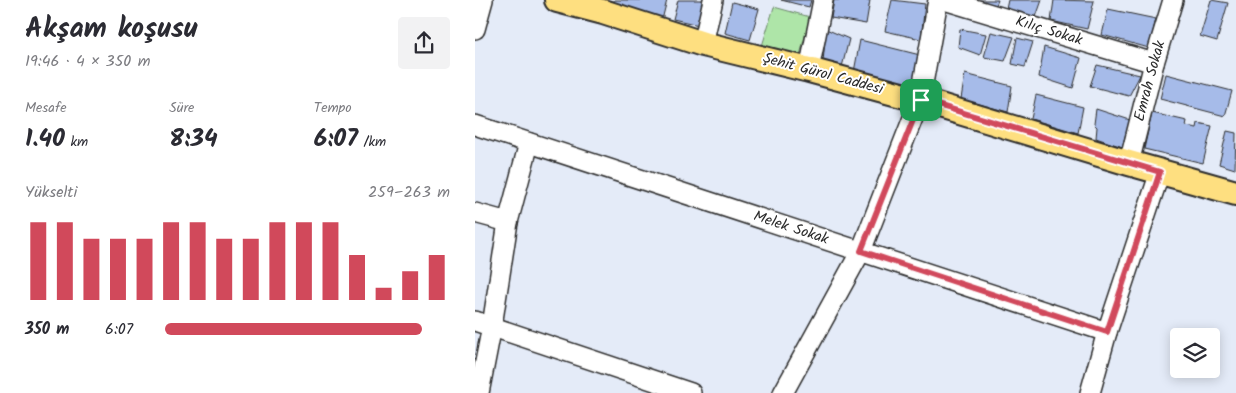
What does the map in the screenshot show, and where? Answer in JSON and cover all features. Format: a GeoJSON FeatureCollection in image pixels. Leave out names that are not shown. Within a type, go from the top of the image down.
{"type":"FeatureCollection","features":[{"type":"Feature","properties":{"kind":"main road","name":"Şehit Gürol Caddesi"},"geometry":{"type":"LineString","coordinates":[[557,0],[605,6],[703,44],[921,100],[1129,163],[1236,193]]}},
{"type":"Feature","properties":{"kind":"main road"},"geometry":{"type":"LineString","coordinates":[[1205,184],[1236,182]]}},
{"type":"Feature","properties":{"kind":"street"},"geometry":{"type":"LineString","coordinates":[[475,29],[483,0]]}},
{"type":"Feature","properties":{"kind":"street"},"geometry":{"type":"LineString","coordinates":[[703,44],[713,0]]}},
{"type":"Feature","properties":{"kind":"street"},"geometry":{"type":"LineString","coordinates":[[809,70],[823,0]]}},
{"type":"Feature","properties":{"kind":"street"},"geometry":{"type":"LineString","coordinates":[[783,393],[861,251],[921,100],[939,0]]}},
{"type":"Feature","properties":{"kind":"street","name":"Kılıç Sokak"},"geometry":{"type":"LineString","coordinates":[[944,0],[1153,63]]}},
{"type":"Feature","properties":{"kind":"street","name":"Emrah Sokak"},"geometry":{"type":"LineString","coordinates":[[1129,163],[1153,63],[1173,0]]}},
{"type":"Feature","properties":{"kind":"street","name":"Melek Sokak"},"geometry":{"type":"LineString","coordinates":[[475,124],[1107,332]]}},
{"type":"Feature","properties":{"kind":"street"},"geometry":{"type":"LineString","coordinates":[[479,393],[483,324],[529,143]]}},
{"type":"Feature","properties":{"kind":"street"},"geometry":{"type":"LineString","coordinates":[[1090,393],[1107,332],[1160,172]]}},
{"type":"Feature","properties":{"kind":"street"},"geometry":{"type":"LineString","coordinates":[[475,213],[508,222]]}},
{"type":"Feature","properties":{"kind":"street"},"geometry":{"type":"LineString","coordinates":[[483,324],[691,393]]}},
{"type":"Feature","properties":{"kind":"green space"},"geometry":{"type":"Polygon","coordinates":[[[774,7],[810,17],[800,55],[762,46],[774,7]]]}},
{"type":"Feature","properties":{"kind":"building"},"geometry":{"type":"Polygon","coordinates":[[[614,0],[667,0],[662,20],[613,5],[614,0]]]}},
{"type":"Feature","properties":{"kind":"building"},"geometry":{"type":"Polygon","coordinates":[[[678,0],[705,0],[699,25],[673,19],[678,0]]]}},
{"type":"Feature","properties":{"kind":"building"},"geometry":{"type":"Polygon","coordinates":[[[781,0],[811,0],[809,7],[781,0]]]}},
{"type":"Feature","properties":{"kind":"building"},"geometry":{"type":"Polygon","coordinates":[[[834,0],[870,0],[866,24],[831,18],[834,0]]]}},
{"type":"Feature","properties":{"kind":"building"},"geometry":{"type":"Polygon","coordinates":[[[892,0],[925,4],[921,39],[885,31],[892,0]]]}},
{"type":"Feature","properties":{"kind":"building"},"geometry":{"type":"Polygon","coordinates":[[[974,0],[998,0],[996,5],[974,0]]]}},
{"type":"Feature","properties":{"kind":"building"},"geometry":{"type":"Polygon","coordinates":[[[1008,0],[1042,0],[1036,17],[1006,9],[1008,0]]]}},
{"type":"Feature","properties":{"kind":"building"},"geometry":{"type":"Polygon","coordinates":[[[1054,0],[1094,1],[1087,29],[1051,21],[1054,0]]]}},
{"type":"Feature","properties":{"kind":"building"},"geometry":{"type":"Polygon","coordinates":[[[1211,0],[1228,3],[1217,41],[1200,36],[1211,0]]]}},
{"type":"Feature","properties":{"kind":"building"},"geometry":{"type":"Polygon","coordinates":[[[732,2],[759,9],[750,40],[725,33],[732,2]]]}},
{"type":"Feature","properties":{"kind":"building"},"geometry":{"type":"Polygon","coordinates":[[[1108,9],[1156,19],[1149,48],[1102,35],[1108,9]]]}},
{"type":"Feature","properties":{"kind":"building"},"geometry":{"type":"Polygon","coordinates":[[[826,29],[849,39],[842,67],[823,62],[826,29]]]}},
{"type":"Feature","properties":{"kind":"building"},"geometry":{"type":"Polygon","coordinates":[[[960,29],[986,34],[980,55],[958,47],[960,29]]]}},
{"type":"Feature","properties":{"kind":"building"},"geometry":{"type":"Polygon","coordinates":[[[991,32],[1014,37],[1005,61],[984,57],[991,32]]]}},
{"type":"Feature","properties":{"kind":"building"},"geometry":{"type":"Polygon","coordinates":[[[1017,38],[1033,42],[1025,67],[1012,64],[1017,38]]]}},
{"type":"Feature","properties":{"kind":"building"},"geometry":{"type":"Polygon","coordinates":[[[860,40],[920,55],[915,87],[854,72],[860,40]]]}},
{"type":"Feature","properties":{"kind":"building"},"geometry":{"type":"Polygon","coordinates":[[[1044,47],[1081,58],[1073,88],[1039,77],[1044,47]]]}},
{"type":"Feature","properties":{"kind":"building"},"geometry":{"type":"Polygon","coordinates":[[[1097,65],[1140,75],[1129,96],[1090,86],[1097,65]]]}},
{"type":"Feature","properties":{"kind":"building"},"geometry":{"type":"Polygon","coordinates":[[[965,74],[1012,86],[1008,112],[961,99],[965,74]]]}},
{"type":"Feature","properties":{"kind":"building"},"geometry":{"type":"Polygon","coordinates":[[[1166,74],[1232,91],[1225,116],[1160,99],[1166,74]]]}},
{"type":"Feature","properties":{"kind":"building"},"geometry":{"type":"Polygon","coordinates":[[[1036,95],[1083,107],[1078,133],[1031,119],[1036,95]]]}},
{"type":"Feature","properties":{"kind":"building"},"geometry":{"type":"Polygon","coordinates":[[[1096,109],[1130,120],[1122,147],[1096,138],[1097,127],[1094,124],[1096,109]]]}},
{"type":"Feature","properties":{"kind":"building"},"geometry":{"type":"Polygon","coordinates":[[[1152,113],[1187,121],[1186,126],[1197,128],[1198,123],[1212,126],[1203,163],[1144,149],[1152,113]]]}},
{"type":"Feature","properties":{"kind":"building"},"geometry":{"type":"Polygon","coordinates":[[[1227,131],[1236,133],[1235,169],[1219,164],[1227,131]]]}},
{"type":"Feature","properties":{"kind":"route"},"geometry":{"type":"LineString","coordinates":[[921,100],[1160,172],[1107,332],[861,251],[921,100]]}}]}
